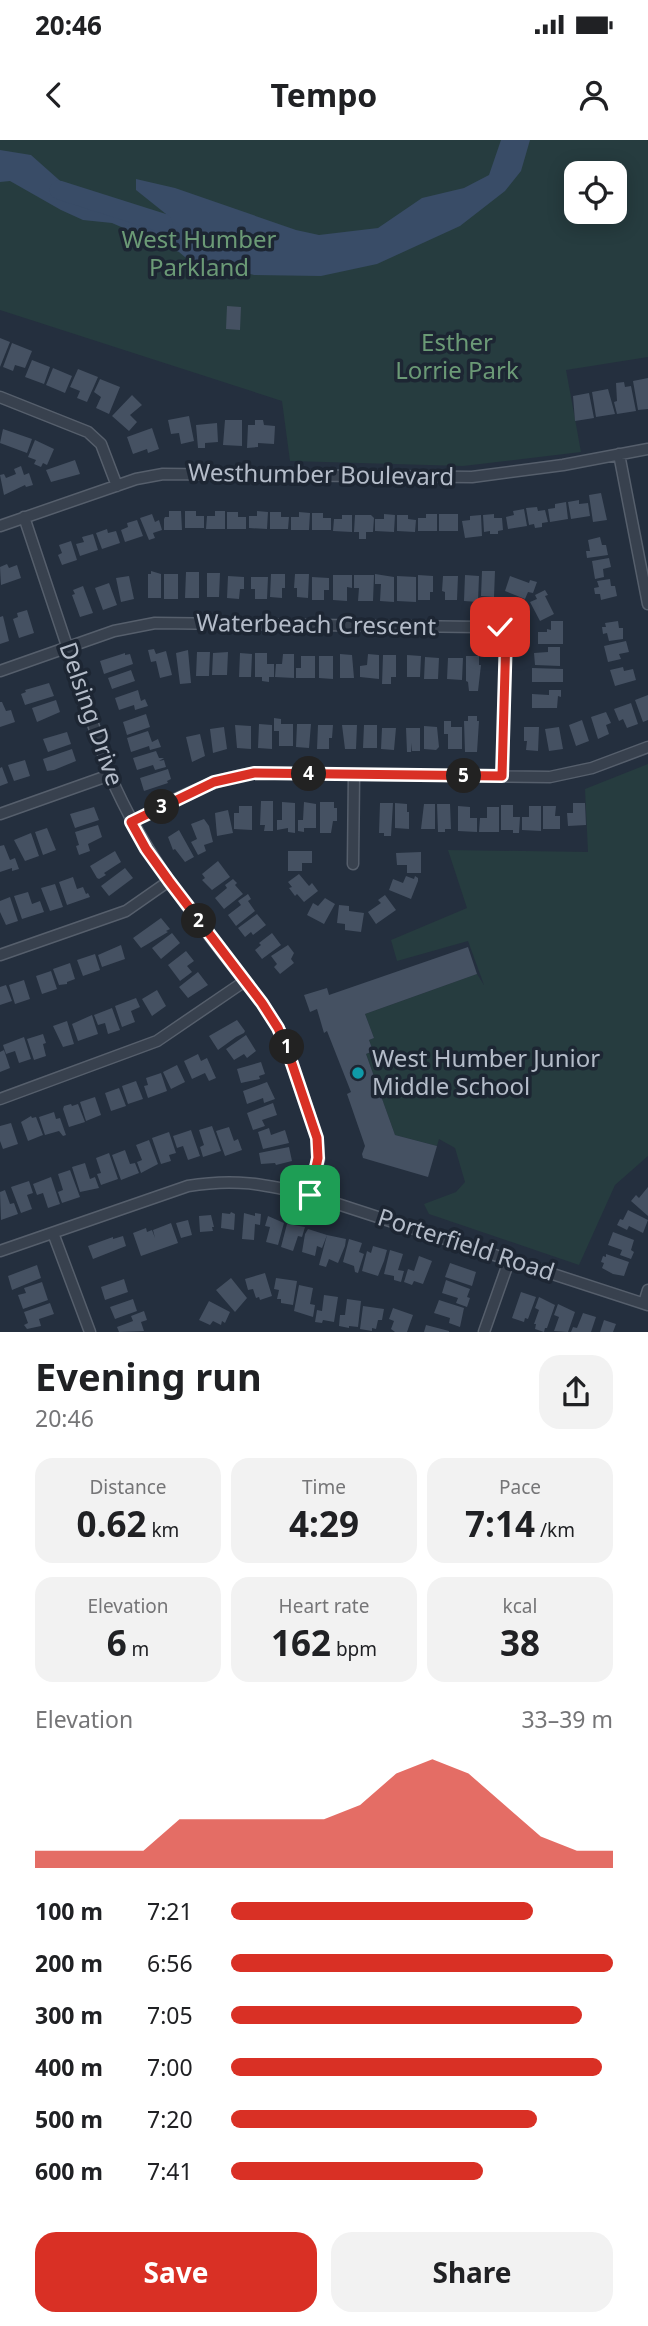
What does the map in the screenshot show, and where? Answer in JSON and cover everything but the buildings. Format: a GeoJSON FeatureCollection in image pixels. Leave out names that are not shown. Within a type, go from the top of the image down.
{"type":"FeatureCollection","features":[{"type":"Feature","properties":{"kind":"street"},"geometry":{"type":"LineString","coordinates":[[0,397],[88,432],[101,444],[117,486]]}},
{"type":"Feature","properties":{"kind":"street","name":"Westhumber Boulevard"},"geometry":{"type":"LineString","coordinates":[[0,526],[149,476],[186,473],[472,477],[525,471],[648,449]]}},
{"type":"Feature","properties":{"kind":"street"},"geometry":{"type":"LineString","coordinates":[[619,454],[648,604]]}},
{"type":"Feature","properties":{"kind":"street","name":"Delsing Drive"},"geometry":{"type":"LineString","coordinates":[[24,517],[110,775],[131,822],[146,849],[278,1028],[313,1122],[319,1148],[310,1195]]}},
{"type":"Feature","properties":{"kind":"street","name":"Waterbeach Crescent"},"geometry":{"type":"LineString","coordinates":[[68,647],[114,631],[155,623],[494,625],[505,631],[506,635],[502,776]]}},
{"type":"Feature","properties":{"kind":"street"},"geometry":{"type":"LineString","coordinates":[[0,671],[68,647]]}},
{"type":"Feature","properties":{"kind":"street"},"geometry":{"type":"LineString","coordinates":[[131,822],[214,782],[233,776],[254,773],[550,777],[572,774],[648,747]]}},
{"type":"Feature","properties":{"kind":"street"},"geometry":{"type":"LineString","coordinates":[[0,814],[110,775]]}},
{"type":"Feature","properties":{"kind":"street"},"geometry":{"type":"LineString","coordinates":[[353,864],[354,775]]}},
{"type":"Feature","properties":{"kind":"street"},"geometry":{"type":"LineString","coordinates":[[0,956],[126,911],[169,881]]}},
{"type":"Feature","properties":{"kind":"street"},"geometry":{"type":"LineString","coordinates":[[0,1098],[157,1041],[245,981]]}},
{"type":"Feature","properties":{"kind":"street","name":"Porterfield Road"},"geometry":{"type":"LineString","coordinates":[[0,1251],[165,1193],[211,1182],[256,1183],[310,1195],[646,1304]]}},
{"type":"Feature","properties":{"kind":"street"},"geometry":{"type":"LineString","coordinates":[[53,1233],[90,1332]]}},
{"type":"Feature","properties":{"kind":"street"},"geometry":{"type":"LineString","coordinates":[[484,1332],[510,1258]]}},
{"type":"Feature","properties":{"kind":"street"},"geometry":{"type":"LineString","coordinates":[[646,1304],[648,1290]]}},
{"type":"Feature","properties":{"kind":"green space"},"geometry":{"type":"Polygon","coordinates":[[[0,140],[648,140],[648,357],[566,370],[581,452],[463,466],[290,461],[282,401],[0,310],[0,140]]]}},
{"type":"Feature","properties":{"kind":"green space"},"geometry":{"type":"Polygon","coordinates":[[[648,764],[648,1156],[615,1185],[579,1265],[429,1214],[424,1204],[456,1192],[465,1182],[455,1148],[439,1139],[437,1146],[395,1135],[366,1054],[373,1051],[369,1040],[374,1038],[365,1014],[477,974],[484,985],[468,941],[397,961],[391,940],[467,908],[448,850],[588,852],[585,789],[648,764]]]}},
{"type":"Feature","properties":{"kind":"water"},"geometry":{"type":"Polygon","coordinates":[[[501,140],[530,140],[521,171],[505,191],[460,226],[377,264],[321,276],[254,275],[225,267],[192,263],[179,252],[112,223],[83,220],[10,181],[0,182],[0,150],[31,155],[76,195],[125,214],[158,217],[166,214],[136,190],[136,179],[175,188],[296,230],[319,235],[378,228],[422,198],[464,188],[489,175],[501,140]]]}},
{"type":"Feature","properties":{"kind":"waterway"},"geometry":{"type":"LineString","coordinates":[[59,190],[163,223]]}},
{"type":"Feature","properties":{"kind":"place","name":"West Humber Junior Middle School"},"geometry":{"type":"Point","coordinates":[358,1073]}},
{"type":"Feature","properties":{"kind":"route"},"geometry":{"type":"LineString","coordinates":[[310,1195],[319,1148],[313,1122],[278,1028],[146,849],[131,822],[214,782],[254,773],[502,776],[506,635],[500,627]]}},
{"type":"Feature","properties":{"kind":"park label","name":"West Humber Parkland"},"geometry":{"type":"Point","coordinates":[199,254]}},
{"type":"Feature","properties":{"kind":"park label","name":"Esther Lorrie Park"},"geometry":{"type":"Point","coordinates":[457,357]}}]}
